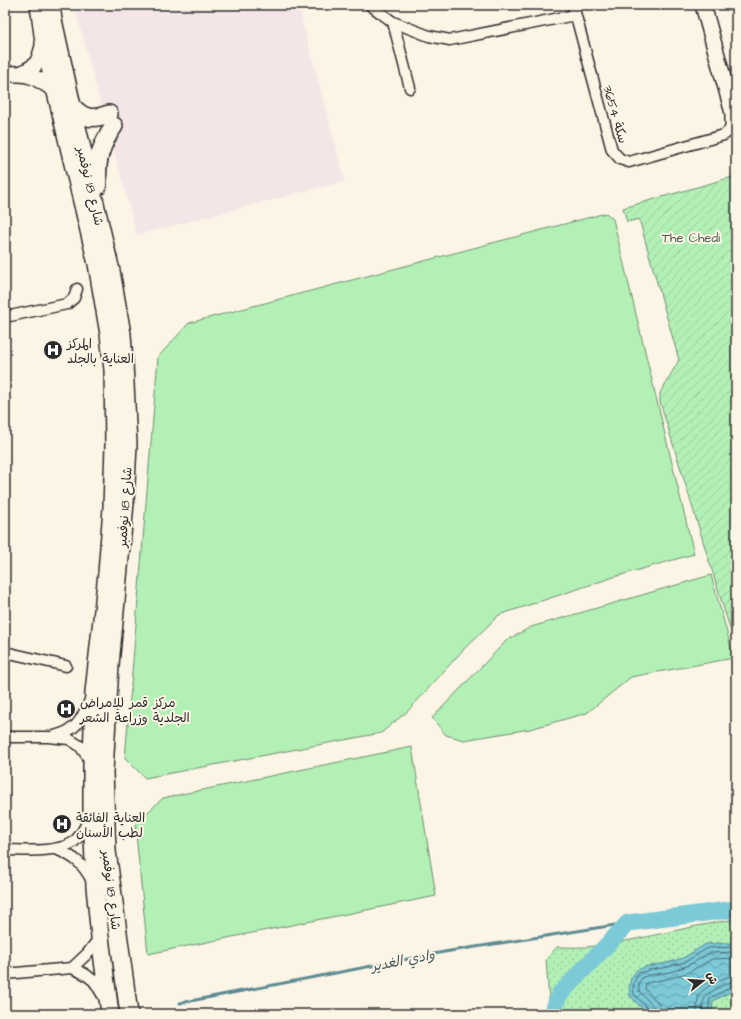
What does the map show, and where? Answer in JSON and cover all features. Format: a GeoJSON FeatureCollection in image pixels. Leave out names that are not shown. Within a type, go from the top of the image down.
{"type":"FeatureCollection","features":[{"type":"Feature","properties":{"kind":"main road","name":"شارع 18 نوفمبر"},"geometry":{"type":"LineString","coordinates":[[39,5],[44,42],[97,264],[109,334],[113,370],[114,445],[112,508],[107,573],[94,692],[92,763],[92,812],[96,886],[100,937],[109,1009]]}},
{"type":"Feature","properties":{"kind":"main road","name":"شارع 18 نوفمبر"},"geometry":{"type":"LineString","coordinates":[[51,5],[72,106],[103,238],[122,334],[128,445],[126,503],[110,666],[104,772],[106,852],[129,1014]]}},
{"type":"Feature","properties":{"kind":"main road"},"geometry":{"type":"LineString","coordinates":[[72,106],[79,113],[89,118],[111,120],[100,152],[97,167],[103,238]]}},
{"type":"Feature","properties":{"kind":"street"},"geometry":{"type":"LineString","coordinates":[[370,5],[393,22],[429,36],[450,40],[574,10]]}},
{"type":"Feature","properties":{"kind":"street"},"geometry":{"type":"LineString","coordinates":[[703,5],[733,113],[733,126]]}},
{"type":"Feature","properties":{"kind":"street","name":"سكة 3654"},"geometry":{"type":"LineString","coordinates":[[574,10],[612,150],[620,159],[629,162],[724,135],[733,126]]}},
{"type":"Feature","properties":{"kind":"street"},"geometry":{"type":"LineString","coordinates":[[393,22],[410,88]]}},
{"type":"Feature","properties":{"kind":"street"},"geometry":{"type":"LineString","coordinates":[[22,73],[36,66],[40,58],[44,42]]}},
{"type":"Feature","properties":{"kind":"street"},"geometry":{"type":"LineString","coordinates":[[5,74],[22,73],[36,77],[55,90]]}},
{"type":"Feature","properties":{"kind":"street"},"geometry":{"type":"LineString","coordinates":[[5,317],[67,304],[74,298],[77,289]]}},
{"type":"Feature","properties":{"kind":"street"},"geometry":{"type":"LineString","coordinates":[[5,652],[66,666]]}},
{"type":"Feature","properties":{"kind":"street"},"geometry":{"type":"LineString","coordinates":[[48,737],[64,733],[74,728],[81,718],[94,692]]}},
{"type":"Feature","properties":{"kind":"street"},"geometry":{"type":"LineString","coordinates":[[5,737],[48,737],[69,739],[80,746],[92,763]]}},
{"type":"Feature","properties":{"kind":"street"},"geometry":{"type":"LineString","coordinates":[[5,850],[56,849],[73,843],[80,834],[92,812]]}},
{"type":"Feature","properties":{"kind":"street"},"geometry":{"type":"LineString","coordinates":[[56,849],[73,857],[85,868],[96,886]]}},
{"type":"Feature","properties":{"kind":"street"},"geometry":{"type":"LineString","coordinates":[[72,968],[87,954],[100,937]]}},
{"type":"Feature","properties":{"kind":"street"},"geometry":{"type":"LineString","coordinates":[[5,974],[72,968],[86,974],[94,981],[109,1009]]}},
{"type":"Feature","properties":{"kind":"shaded area"},"geometry":{"type":"Polygon","coordinates":[[[74,5],[298,5],[345,181],[137,235],[74,5]]]}},
{"type":"Feature","properties":{"kind":"green space","name":"The Chedi"},"geometry":{"type":"Polygon","coordinates":[[[736,176],[736,648],[660,402],[660,393],[679,360],[639,219],[627,222],[623,208],[736,176]]]}},
{"type":"Feature","properties":{"kind":"green space"},"geometry":{"type":"Polygon","coordinates":[[[606,213],[613,219],[694,554],[614,577],[499,615],[463,650],[409,710],[381,733],[145,778],[125,758],[158,357],[189,323],[606,213]]]}},
{"type":"Feature","properties":{"kind":"green space"},"geometry":{"type":"Polygon","coordinates":[[[711,575],[734,658],[631,677],[587,713],[530,729],[464,740],[446,735],[432,718],[507,640],[531,627],[711,575]]]}},
{"type":"Feature","properties":{"kind":"green space"},"geometry":{"type":"Polygon","coordinates":[[[412,747],[436,896],[148,954],[135,824],[163,798],[412,747]]]}},
{"type":"Feature","properties":{"kind":"green space"},"geometry":{"type":"Polygon","coordinates":[[[736,919],[736,1014],[550,1014],[546,959],[557,947],[585,947],[612,943],[736,919]]]}},
{"type":"Feature","properties":{"kind":"water"},"geometry":{"type":"Polygon","coordinates":[[[736,943],[736,989],[713,1001],[712,1014],[648,1014],[630,996],[629,988],[631,978],[637,970],[683,958],[706,944],[736,943]]]}},
{"type":"Feature","properties":{"kind":"waterway","name":"وادي الغدير"},"geometry":{"type":"LineString","coordinates":[[552,1014],[559,995],[628,923],[736,909]]}},
{"type":"Feature","properties":{"kind":"waterway","name":"وادي الغدير"},"geometry":{"type":"LineString","coordinates":[[180,1003],[444,952],[628,923]]}},
{"type":"Feature","properties":{"kind":"place","name":"المركز العناية بالجلد"},"geometry":{"type":"Point","coordinates":[53,350]}},
{"type":"Feature","properties":{"kind":"place","name":"مركز قمر للامراض الجلدية وزراعة الشعر"},"geometry":{"type":"Point","coordinates":[66,709]}},
{"type":"Feature","properties":{"kind":"place","name":"العناية الفائقة لطب الأسنان"},"geometry":{"type":"Point","coordinates":[62,824]}}]}
